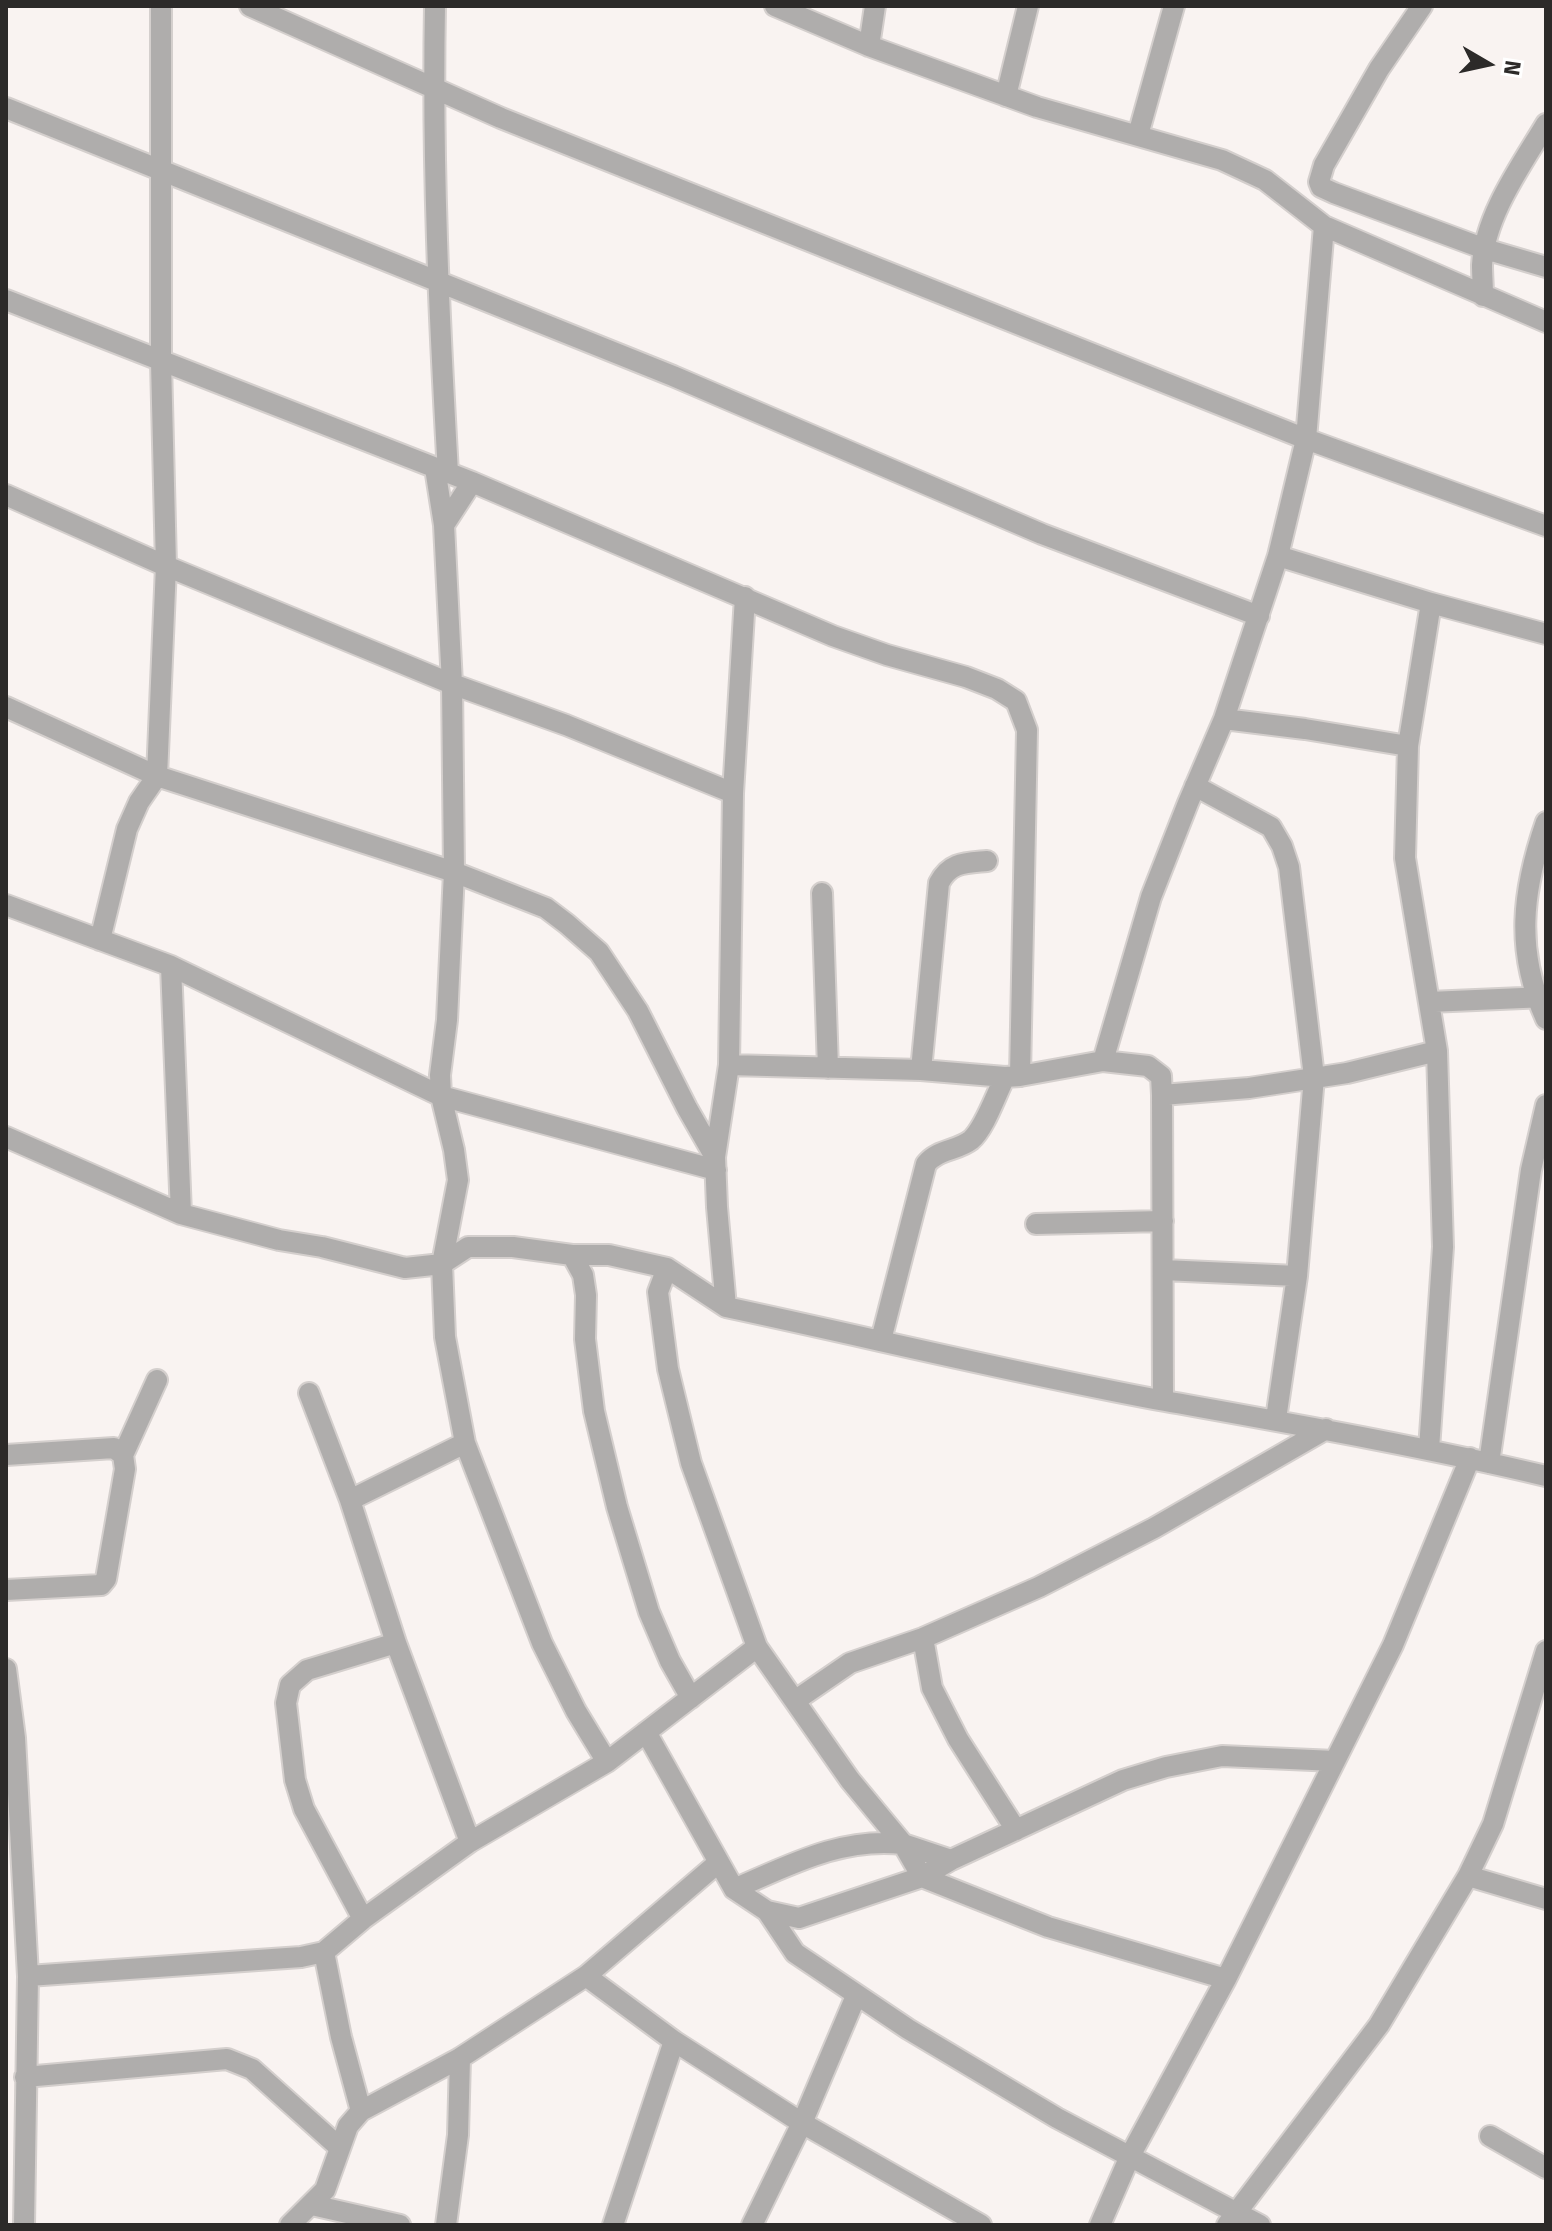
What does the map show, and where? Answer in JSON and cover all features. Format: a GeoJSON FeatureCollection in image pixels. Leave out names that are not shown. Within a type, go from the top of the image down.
{"type":"FeatureCollection","features":[{"type":"Feature","properties":{"kind":"street"},"geometry":{"type":"LineString","coordinates":[[100,940],[127,829],[139,802],[157,776],[166,566],[161,362],[161,6]]}},
{"type":"Feature","properties":{"kind":"street"},"geometry":{"type":"LineString","coordinates":[[250,6],[501,118],[1306,439],[1546,526]]}},
{"type":"Feature","properties":{"kind":"street"},"geometry":{"type":"LineString","coordinates":[[435,6],[433,88],[437,281],[452,684],[454,872],[441,1096],[458,1180],[442,1264],[445,1337],[465,1443],[542,1643],[576,1711],[607,1762]]}},
{"type":"Feature","properties":{"kind":"street"},"geometry":{"type":"LineString","coordinates":[[775,6],[869,46],[1006,96],[1246,170],[1276,187],[1324,226],[1546,322]]}},
{"type":"Feature","properties":{"kind":"street"},"geometry":{"type":"LineString","coordinates":[[869,46],[875,6]]}},
{"type":"Feature","properties":{"kind":"street"},"geometry":{"type":"LineString","coordinates":[[1006,96],[1028,6]]}},
{"type":"Feature","properties":{"kind":"street"},"geometry":{"type":"LineString","coordinates":[[1138,135],[1174,6]]}},
{"type":"Feature","properties":{"kind":"street"},"geometry":{"type":"LineString","coordinates":[[1422,6],[1379,69],[1324,165],[1319,182],[1321,187],[1485,249],[1546,267]]}},
{"type":"Feature","properties":{"kind":"street"},"geometry":{"type":"LineString","coordinates":[[6,108],[673,376],[1042,534],[1259,616]]}},
{"type":"Feature","properties":{"kind":"street"},"geometry":{"type":"LineString","coordinates":[[1483,296],[1485,249],[1501,200],[1546,124]]}},
{"type":"Feature","properties":{"kind":"street"},"geometry":{"type":"LineString","coordinates":[[1103,1061],[1151,897],[1224,719],[1278,556],[1306,439],[1324,226]]}},
{"type":"Feature","properties":{"kind":"street"},"geometry":{"type":"LineString","coordinates":[[6,300],[472,482],[833,636],[966,677],[997,689],[1016,701],[1027,730],[1012,1076],[970,1141],[941,1152],[926,1164],[881,1340]]}},
{"type":"Feature","properties":{"kind":"street"},"geometry":{"type":"LineString","coordinates":[[444,525],[472,482]]}},
{"type":"Feature","properties":{"kind":"street"},"geometry":{"type":"LineString","coordinates":[[6,495],[166,566],[452,684],[566,725],[733,793]]}},
{"type":"Feature","properties":{"kind":"street"},"geometry":{"type":"LineString","coordinates":[[1278,556],[1546,634]]}},
{"type":"Feature","properties":{"kind":"street"},"geometry":{"type":"LineString","coordinates":[[726,1307],[716,1164],[729,1065],[733,793],[745,597]]}},
{"type":"Feature","properties":{"kind":"street"},"geometry":{"type":"LineString","coordinates":[[1429,1449],[1443,1247],[1437,1051],[1405,858],[1408,746],[1431,603]]}},
{"type":"Feature","properties":{"kind":"street"},"geometry":{"type":"LineString","coordinates":[[6,707],[157,776],[454,872],[546,908],[599,952],[638,1011],[716,1164]]}},
{"type":"Feature","properties":{"kind":"street"},"geometry":{"type":"LineString","coordinates":[[1224,719],[1408,746]]}},
{"type":"Feature","properties":{"kind":"street"},"geometry":{"type":"LineString","coordinates":[[1195,786],[1271,827],[1289,867],[1314,1077],[1297,1276],[1276,1419]]}},
{"type":"Feature","properties":{"kind":"street"},"geometry":{"type":"LineString","coordinates":[[1546,822],[1534,857],[1526,898],[1524,945],[1546,1019]]}},
{"type":"Feature","properties":{"kind":"street"},"geometry":{"type":"LineString","coordinates":[[921,1070],[939,883],[944,872],[954,865],[987,861]]}},
{"type":"Feature","properties":{"kind":"street"},"geometry":{"type":"LineString","coordinates":[[822,893],[828,1068]]}},
{"type":"Feature","properties":{"kind":"street"},"geometry":{"type":"LineString","coordinates":[[6,905],[171,966],[441,1096],[716,1164]]}},
{"type":"Feature","properties":{"kind":"street"},"geometry":{"type":"LineString","coordinates":[[171,966],[181,1214]]}},
{"type":"Feature","properties":{"kind":"street"},"geometry":{"type":"LineString","coordinates":[[1429,1002],[1541,997]]}},
{"type":"Feature","properties":{"kind":"street"},"geometry":{"type":"LineString","coordinates":[[1162,1095],[1249,1088],[1347,1073],[1437,1051]]}},
{"type":"Feature","properties":{"kind":"street"},"geometry":{"type":"LineString","coordinates":[[729,1065],[921,1070],[1012,1076],[1103,1061],[1154,1069],[1161,1076],[1162,1095],[1163,1400]]}},
{"type":"Feature","properties":{"kind":"street"},"geometry":{"type":"LineString","coordinates":[[1100,2225],[1130,2156],[1226,1979],[1393,1645],[1480,1460],[1531,1170],[1546,1105]]}},
{"type":"Feature","properties":{"kind":"street"},"geometry":{"type":"LineString","coordinates":[[6,1137],[181,1214],[405,1268],[442,1264],[468,1247],[513,1247],[572,1255],[609,1255],[667,1268],[726,1307],[1163,1400],[1429,1449],[1546,1476]]}},
{"type":"Feature","properties":{"kind":"street"},"geometry":{"type":"LineString","coordinates":[[1036,1224],[1163,1221]]}},
{"type":"Feature","properties":{"kind":"street"},"geometry":{"type":"LineString","coordinates":[[572,1255],[583,1275],[585,1339],[594,1411],[617,1507],[649,1612],[670,1661],[691,1698]]}},
{"type":"Feature","properties":{"kind":"street"},"geometry":{"type":"LineString","coordinates":[[667,1268],[658,1292],[668,1369],[691,1463],[757,1647],[850,1780],[903,1844],[922,1877],[1048,1927],[1226,1979]]}},
{"type":"Feature","properties":{"kind":"street"},"geometry":{"type":"LineString","coordinates":[[1163,1270],[1297,1276]]}},
{"type":"Feature","properties":{"kind":"street"},"geometry":{"type":"LineString","coordinates":[[6,1590],[101,1585],[106,1579],[125,1469],[123,1455],[157,1380]]}},
{"type":"Feature","properties":{"kind":"street"},"geometry":{"type":"LineString","coordinates":[[309,1393],[350,1500],[396,1643],[470,1842]]}},
{"type":"Feature","properties":{"kind":"street"},"geometry":{"type":"LineString","coordinates":[[796,1700],[850,1663],[923,1638],[1039,1587],[1142,1534],[1326,1429]]}},
{"type":"Feature","properties":{"kind":"street"},"geometry":{"type":"LineString","coordinates":[[350,1500],[465,1443]]}},
{"type":"Feature","properties":{"kind":"street"},"geometry":{"type":"LineString","coordinates":[[6,1455],[103,1447],[114,1448],[123,1455]]}},
{"type":"Feature","properties":{"kind":"street"},"geometry":{"type":"LineString","coordinates":[[923,1638],[932,1688],[958,1739],[1016,1830]]}},
{"type":"Feature","properties":{"kind":"street"},"geometry":{"type":"LineString","coordinates":[[363,1919],[304,1809],[295,1780],[286,1703],[290,1685],[307,1670],[396,1643]]}},
{"type":"Feature","properties":{"kind":"street"},"geometry":{"type":"LineString","coordinates":[[28,1976],[301,1957],[324,1952],[363,1919],[470,1842],[607,1762],[757,1647]]}},
{"type":"Feature","properties":{"kind":"street"},"geometry":{"type":"LineString","coordinates":[[1230,2218],[1379,2025],[1468,1876],[1493,1824],[1546,1651]]}},
{"type":"Feature","properties":{"kind":"street"},"geometry":{"type":"LineString","coordinates":[[6,1669],[15,1738],[14,1860],[28,1976],[24,2225]]}},
{"type":"Feature","properties":{"kind":"street"},"geometry":{"type":"LineString","coordinates":[[646,1732],[734,1889],[767,1911],[799,1918],[922,1877],[951,1860],[1123,1780],[1166,1767],[1222,1756],[1335,1761]]}},
{"type":"Feature","properties":{"kind":"street"},"geometry":{"type":"LineString","coordinates":[[734,1889],[814,1855],[860,1842],[903,1844],[951,1860]]}},
{"type":"Feature","properties":{"kind":"street"},"geometry":{"type":"LineString","coordinates":[[290,2225],[325,2190],[348,2126],[361,2111],[460,2058],[586,1976],[719,1862]]}},
{"type":"Feature","properties":{"kind":"street"},"geometry":{"type":"LineString","coordinates":[[1468,1876],[1546,1899]]}},
{"type":"Feature","properties":{"kind":"street"},"geometry":{"type":"LineString","coordinates":[[767,1911],[795,1953],[856,1996],[977,2072],[1130,2156],[1230,2218],[1260,2225]]}},
{"type":"Feature","properties":{"kind":"street"},"geometry":{"type":"LineString","coordinates":[[324,1952],[341,2037],[361,2111]]}},
{"type":"Feature","properties":{"kind":"street"},"geometry":{"type":"LineString","coordinates":[[586,1976],[674,2041],[802,2123],[970,2223]]}},
{"type":"Feature","properties":{"kind":"street"},"geometry":{"type":"LineString","coordinates":[[752,2225],[802,2123],[856,1996]]}},
{"type":"Feature","properties":{"kind":"street"},"geometry":{"type":"LineString","coordinates":[[6,2052],[26,2040]]}},
{"type":"Feature","properties":{"kind":"street"},"geometry":{"type":"LineString","coordinates":[[613,2225],[674,2041]]}},
{"type":"Feature","properties":{"kind":"street"},"geometry":{"type":"LineString","coordinates":[[446,2225],[458,2135],[460,2058]]}},
{"type":"Feature","properties":{"kind":"street"},"geometry":{"type":"LineString","coordinates":[[25,2077],[227,2059],[252,2069],[340,2148]]}},
{"type":"Feature","properties":{"kind":"street"},"geometry":{"type":"LineString","coordinates":[[1490,2136],[1546,2168]]}},
{"type":"Feature","properties":{"kind":"street"},"geometry":{"type":"LineString","coordinates":[[312,2205],[400,2225]]}}]}
